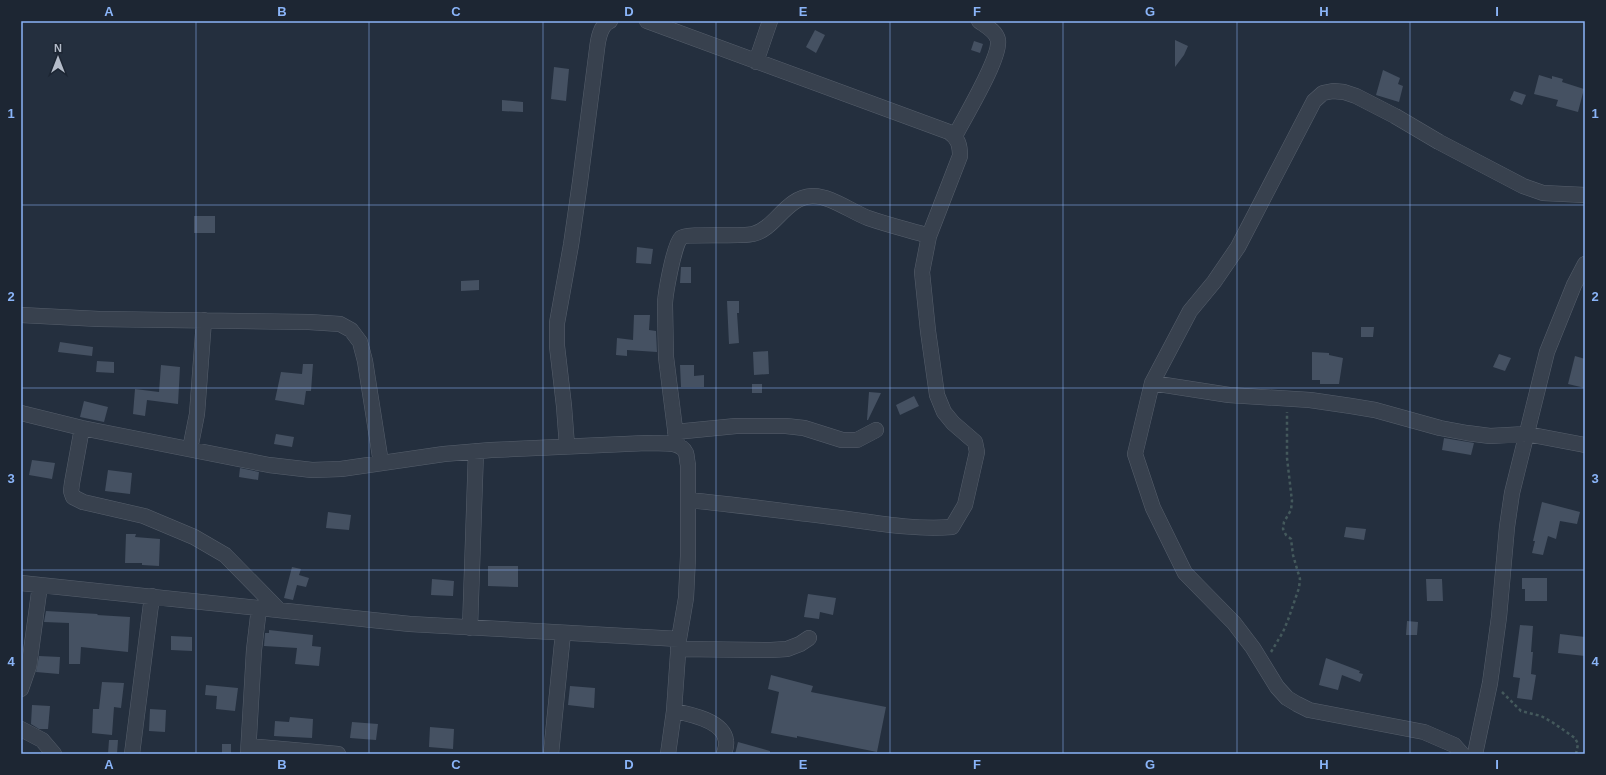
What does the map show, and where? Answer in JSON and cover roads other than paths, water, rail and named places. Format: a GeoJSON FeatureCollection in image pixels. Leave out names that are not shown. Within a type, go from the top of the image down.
{"type":"FeatureCollection","features":[{"type":"Feature","properties":{"kind":"street"},"geometry":{"type":"LineString","coordinates":[[567,446],[557,346],[557,324],[580,182],[596,49],[602,30],[606,23],[610,21]]}},
{"type":"Feature","properties":{"kind":"street"},"geometry":{"type":"LineString","coordinates":[[647,21],[931,125],[949,132],[955,136],[959,142],[960,156],[929,236],[922,272],[928,331],[937,394],[944,412],[953,423],[975,442],[977,446],[965,506],[952,527],[938,528],[900,526],[688,500]]}},
{"type":"Feature","properties":{"kind":"street"},"geometry":{"type":"LineString","coordinates":[[756,62],[770,21]]}},
{"type":"Feature","properties":{"kind":"street"},"geometry":{"type":"LineString","coordinates":[[955,136],[985,81],[998,47],[998,39],[991,29],[979,21]]}},
{"type":"Feature","properties":{"kind":"street"},"geometry":{"type":"LineString","coordinates":[[1462,754],[1454,745],[1424,732],[1310,710],[1287,698],[1277,687],[1264,665],[1234,623],[1185,573],[1153,508],[1135,454],[1152,383],[1190,311],[1214,282],[1238,247],[1314,101],[1323,93],[1333,91],[1344,92],[1356,96],[1523,186],[1543,193],[1585,195]]}},
{"type":"Feature","properties":{"kind":"street"},"geometry":{"type":"LineString","coordinates":[[668,754],[674,711],[679,644],[686,598],[688,556],[688,465],[686,453],[676,438],[666,357],[665,297],[679,240],[682,237],[693,235],[742,236],[754,234],[761,231],[790,205],[799,199],[812,196],[828,199],[870,219],[929,236]]}},
{"type":"Feature","properties":{"kind":"street"},"geometry":{"type":"LineString","coordinates":[[1475,754],[1490,683],[1499,617],[1507,527],[1512,492],[1547,352],[1574,285],[1585,264]]}},
{"type":"Feature","properties":{"kind":"street"},"geometry":{"type":"LineString","coordinates":[[21,315],[99,319],[340,324],[351,330],[360,342],[365,361],[381,463]]}},
{"type":"Feature","properties":{"kind":"street"},"geometry":{"type":"LineString","coordinates":[[190,449],[197,414],[204,320]]}},
{"type":"Feature","properties":{"kind":"street"},"geometry":{"type":"LineString","coordinates":[[1152,383],[1229,395],[1288,399],[1351,406],[1375,410],[1440,428],[1467,433],[1490,436],[1527,434],[1585,445]]}},
{"type":"Feature","properties":{"kind":"street"},"geometry":{"type":"LineString","coordinates":[[21,413],[82,428],[269,465],[312,470],[341,469],[444,454],[476,451],[647,443],[736,426],[786,426],[804,428],[842,440],[857,440],[876,430]]}},
{"type":"Feature","properties":{"kind":"street"},"geometry":{"type":"LineString","coordinates":[[82,428],[72,483],[71,491],[73,497],[83,502],[144,516],[194,537],[225,555],[279,610]]}},
{"type":"Feature","properties":{"kind":"street"},"geometry":{"type":"LineString","coordinates":[[470,628],[476,451]]}},
{"type":"Feature","properties":{"kind":"street"},"geometry":{"type":"LineString","coordinates":[[21,583],[410,624],[563,633],[679,644],[771,650],[787,649],[810,638]]}},
{"type":"Feature","properties":{"kind":"street"},"geometry":{"type":"LineString","coordinates":[[21,689],[28,666],[40,585]]}},
{"type":"Feature","properties":{"kind":"street"},"geometry":{"type":"LineString","coordinates":[[132,754],[152,596]]}},
{"type":"Feature","properties":{"kind":"street"},"geometry":{"type":"LineString","coordinates":[[259,608],[254,650],[249,750],[338,754]]}},
{"type":"Feature","properties":{"kind":"street"},"geometry":{"type":"LineString","coordinates":[[551,754],[563,633]]}},
{"type":"Feature","properties":{"kind":"street"},"geometry":{"type":"LineString","coordinates":[[674,711],[694,715],[707,720],[717,727],[724,734],[726,740],[724,754]]}},
{"type":"Feature","properties":{"kind":"street"},"geometry":{"type":"LineString","coordinates":[[21,729],[42,740],[54,754]]}}]}
